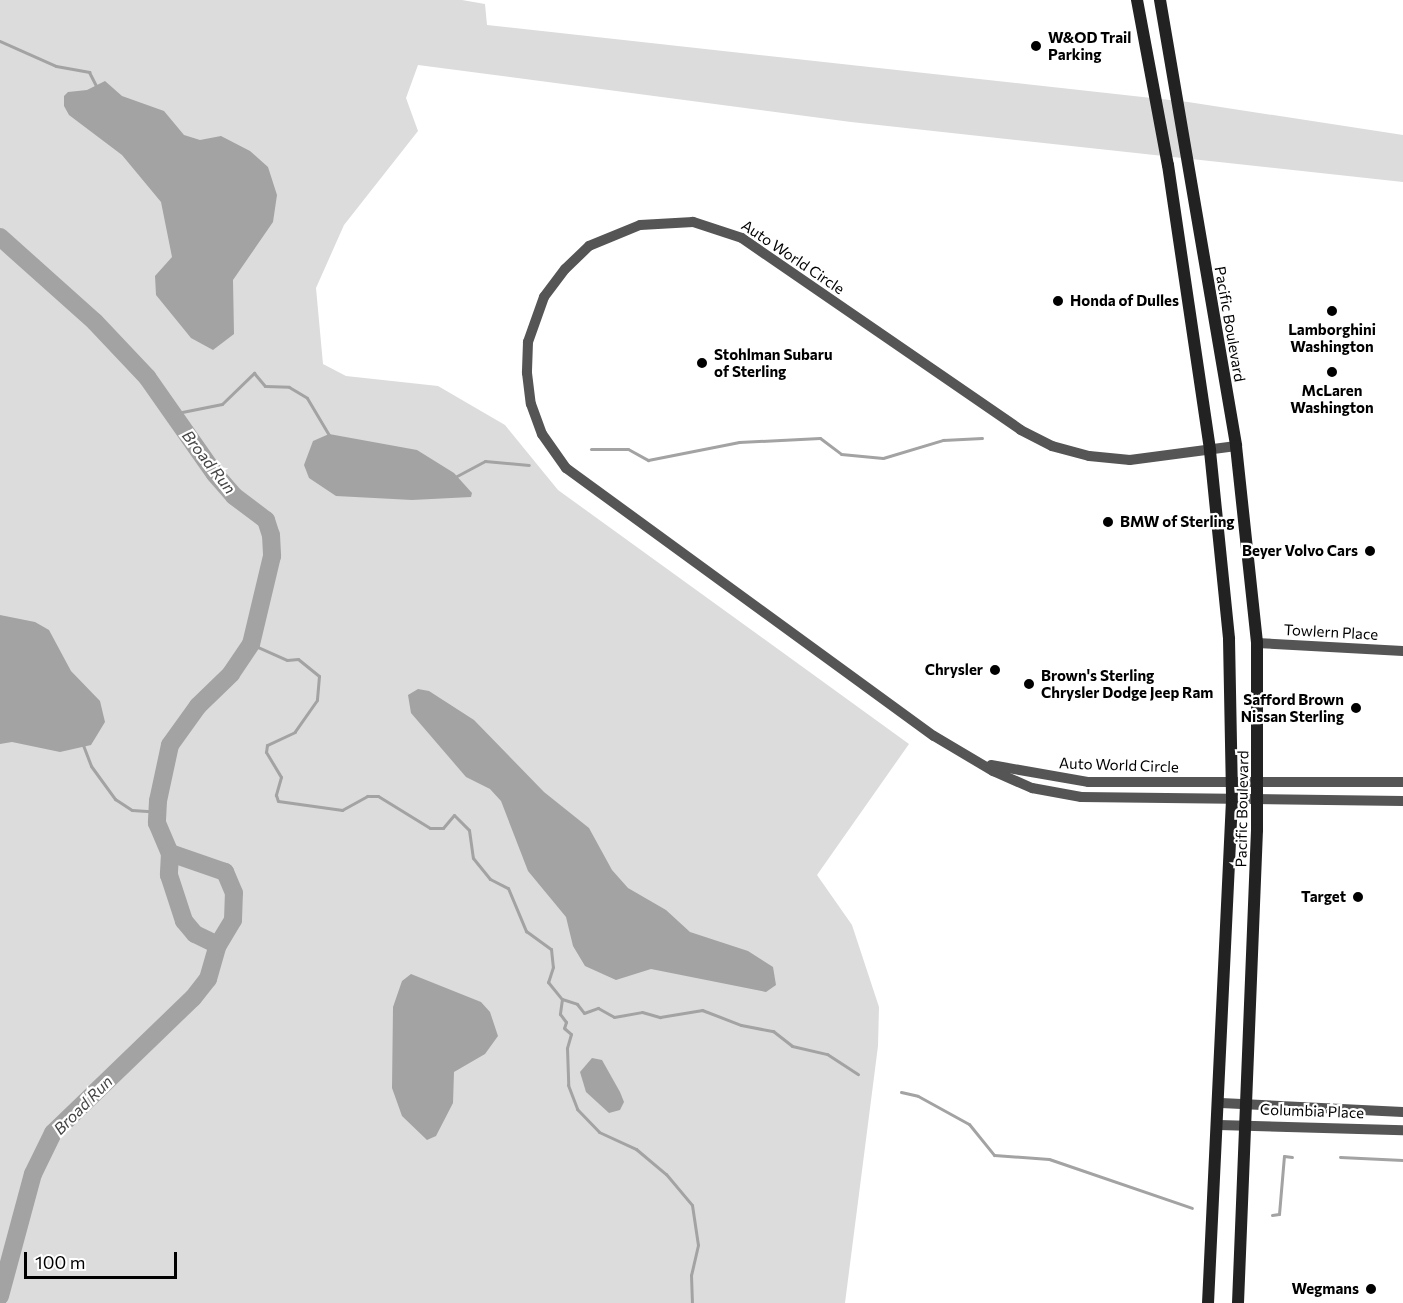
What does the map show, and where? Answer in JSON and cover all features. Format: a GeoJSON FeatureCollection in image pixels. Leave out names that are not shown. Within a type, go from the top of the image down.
{"type":"FeatureCollection","features":[{"type":"Feature","properties":{"kind":"main road","name":"Pacific Boulevard"},"geometry":{"type":"LineString","coordinates":[[1137,0],[1168,165],[1210,451],[1229,639],[1232,800],[1221,1103],[1209,1303]]}},
{"type":"Feature","properties":{"kind":"main road","name":"Pacific Boulevard"},"geometry":{"type":"LineString","coordinates":[[1160,0],[1236,446],[1257,643],[1258,801],[1248,1104],[1238,1303]]}},
{"type":"Feature","properties":{"kind":"street","name":"Auto World Circle"},"geometry":{"type":"LineString","coordinates":[[1236,446],[1130,459],[1089,456],[1052,446],[1021,430],[757,248],[710,225],[675,220],[623,230],[589,246],[555,281],[532,328],[526,373],[531,404],[542,434],[566,468],[890,705],[1008,778],[1053,793],[1258,801],[1403,801]]}},
{"type":"Feature","properties":{"kind":"street","name":"Towlern Place"},"geometry":{"type":"LineString","coordinates":[[1257,643],[1403,651]]}},
{"type":"Feature","properties":{"kind":"street","name":"Auto World Circle"},"geometry":{"type":"LineString","coordinates":[[981,763],[1088,782],[1403,782]]}},
{"type":"Feature","properties":{"kind":"street","name":"Columbia Place"},"geometry":{"type":"LineString","coordinates":[[1221,1103],[1403,1112]]}},
{"type":"Feature","properties":{"kind":"street","name":"Columbia Place"},"geometry":{"type":"LineString","coordinates":[[1219,1125],[1403,1130]]}},
{"type":"Feature","properties":{"kind":"shaded area"},"geometry":{"type":"Polygon","coordinates":[[[0,0],[462,0],[485,4],[487,25],[1188,102],[1403,135],[1403,182],[851,122],[418,65],[406,98],[418,131],[344,225],[316,288],[323,364],[346,376],[438,386],[505,425],[558,490],[909,744],[817,875],[852,925],[879,1007],[878,1046],[845,1303],[0,1303],[0,0]]]}},
{"type":"Feature","properties":{"kind":"shaded area"},"geometry":{"type":"Polygon","coordinates":[[[105,81],[122,96],[164,111],[184,135],[200,140],[221,136],[250,151],[268,167],[277,195],[273,222],[233,280],[234,334],[213,350],[191,338],[156,295],[155,276],[172,257],[161,202],[122,155],[69,115],[64,106],[64,96],[68,92],[87,90],[105,81]]]}},
{"type":"Feature","properties":{"kind":"shaded area"},"geometry":{"type":"Polygon","coordinates":[[[329,434],[417,450],[454,473],[472,493],[471,497],[412,500],[336,496],[309,478],[304,465],[313,441],[329,434]]]}},
{"type":"Feature","properties":{"kind":"shaded area"},"geometry":{"type":"Polygon","coordinates":[[[0,615],[35,622],[49,630],[71,671],[100,701],[105,722],[91,745],[60,752],[12,742],[0,744],[0,615]]]}},
{"type":"Feature","properties":{"kind":"shaded area"},"geometry":{"type":"Polygon","coordinates":[[[418,689],[429,691],[474,720],[544,792],[589,828],[612,870],[628,888],[666,910],[690,932],[748,951],[773,967],[776,985],[766,992],[651,969],[616,980],[585,966],[573,946],[566,917],[528,871],[501,801],[490,789],[466,777],[411,713],[408,695],[418,689]]]}},
{"type":"Feature","properties":{"kind":"shaded area"},"geometry":{"type":"Polygon","coordinates":[[[411,974],[481,1002],[490,1012],[498,1036],[485,1054],[454,1072],[453,1103],[436,1136],[427,1140],[402,1116],[392,1088],[393,1007],[402,981],[411,974]]]}},
{"type":"Feature","properties":{"kind":"shaded area"},"geometry":{"type":"Polygon","coordinates":[[[592,1058],[602,1060],[620,1092],[624,1102],[620,1110],[609,1113],[586,1092],[580,1072],[592,1058]]]}},
{"type":"Feature","properties":{"kind":"waterway"},"geometry":{"type":"LineString","coordinates":[[0,41],[56,66],[89,72],[96,86]]}},
{"type":"Feature","properties":{"kind":"waterway","name":"Broad Run"},"geometry":{"type":"LineString","coordinates":[[0,237],[95,322],[147,377],[215,474],[234,496],[266,520],[271,535],[272,556],[251,644],[231,674],[198,706],[170,745],[158,801],[157,823],[170,853],[169,875],[184,921],[195,934],[218,945]]}},
{"type":"Feature","properties":{"kind":"waterway"},"geometry":{"type":"LineString","coordinates":[[172,414],[222,404],[254,373],[265,386],[289,387],[307,398],[329,435]]}},
{"type":"Feature","properties":{"kind":"waterway"},"geometry":{"type":"LineString","coordinates":[[591,449],[628,449],[648,460],[739,442],[820,438],[841,454],[883,458],[943,440],[982,438]]}},
{"type":"Feature","properties":{"kind":"waterway"},"geometry":{"type":"LineString","coordinates":[[455,477],[485,461],[529,465]]}},
{"type":"Feature","properties":{"kind":"waterway"},"geometry":{"type":"LineString","coordinates":[[251,644],[287,660],[298,659],[319,676],[317,700],[295,732],[267,745],[266,752],[281,777],[276,795],[278,801],[342,810],[367,796],[378,796],[430,828],[443,828],[454,815],[469,830],[473,858],[490,879],[508,888],[526,931],[551,949],[553,967],[548,982],[562,999],[577,1004],[584,1013],[598,1008],[614,1017],[642,1012],[660,1017],[702,1010],[741,1025],[773,1031],[792,1046],[827,1054],[858,1074]]}},
{"type":"Feature","properties":{"kind":"waterway"},"geometry":{"type":"LineString","coordinates":[[83,745],[91,766],[115,799],[132,810],[158,812]]}},
{"type":"Feature","properties":{"kind":"waterway","name":"Broad Run"},"geometry":{"type":"LineString","coordinates":[[0,1296],[33,1174],[53,1133],[193,998],[208,979],[218,945],[233,920],[234,893],[225,872],[170,853]]}},
{"type":"Feature","properties":{"kind":"waterway"},"geometry":{"type":"LineString","coordinates":[[562,999],[560,1014],[566,1022],[564,1028],[571,1034],[567,1048],[568,1085],[577,1109],[599,1132],[636,1149],[666,1174],[692,1205],[698,1245],[691,1275],[692,1303]]}},
{"type":"Feature","properties":{"kind":"waterway"},"geometry":{"type":"LineString","coordinates":[[901,1092],[918,1096],[969,1124],[994,1155],[1049,1159],[1192,1208]]}},
{"type":"Feature","properties":{"kind":"waterway"},"geometry":{"type":"LineString","coordinates":[[1272,1215],[1279,1214],[1284,1156],[1292,1157]]}},
{"type":"Feature","properties":{"kind":"waterway"},"geometry":{"type":"LineString","coordinates":[[1340,1157],[1403,1160]]}},
{"type":"Feature","properties":{"kind":"place","name":"W&OD Trail Parking"},"geometry":{"type":"Point","coordinates":[1036,46]}},
{"type":"Feature","properties":{"kind":"place","name":"Honda of Dulles"},"geometry":{"type":"Point","coordinates":[1058,301]}},
{"type":"Feature","properties":{"kind":"place","name":"Lamborghini Washington"},"geometry":{"type":"Point","coordinates":[1332,311]}},
{"type":"Feature","properties":{"kind":"place","name":"Stohlman Subaru of Sterling"},"geometry":{"type":"Point","coordinates":[702,363]}},
{"type":"Feature","properties":{"kind":"place","name":"McLaren Washington"},"geometry":{"type":"Point","coordinates":[1332,372]}},
{"type":"Feature","properties":{"kind":"place","name":"BMW of Sterling"},"geometry":{"type":"Point","coordinates":[1108,522]}},
{"type":"Feature","properties":{"kind":"place","name":"Beyer Volvo Cars"},"geometry":{"type":"Point","coordinates":[1370,551]}},
{"type":"Feature","properties":{"kind":"place","name":"Chrysler"},"geometry":{"type":"Point","coordinates":[995,670]}},
{"type":"Feature","properties":{"kind":"place","name":"Brown's Sterling Chrysler Dodge Jeep Ram"},"geometry":{"type":"Point","coordinates":[1029,684]}},
{"type":"Feature","properties":{"kind":"place","name":"Safford Brown Nissan Sterling"},"geometry":{"type":"Point","coordinates":[1356,708]}},
{"type":"Feature","properties":{"kind":"place","name":"Target"},"geometry":{"type":"Point","coordinates":[1358,897]}},
{"type":"Feature","properties":{"kind":"place","name":"Wegmans"},"geometry":{"type":"Point","coordinates":[1371,1289]}}]}
